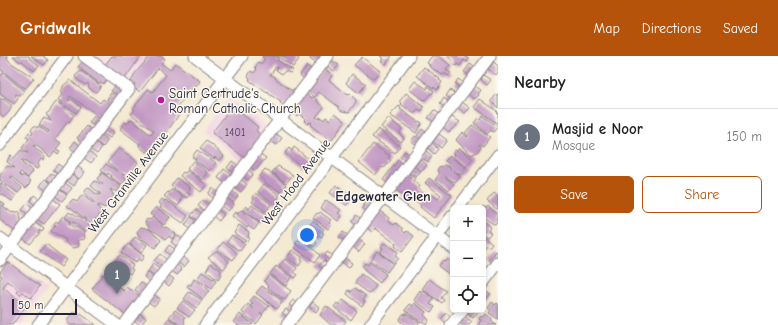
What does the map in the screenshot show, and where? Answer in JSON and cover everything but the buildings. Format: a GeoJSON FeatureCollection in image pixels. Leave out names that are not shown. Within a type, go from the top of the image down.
{"type":"FeatureCollection","features":[{"type":"Feature","properties":{"kind":"street"},"geometry":{"type":"LineString","coordinates":[[0,145],[67,56]]}},
{"type":"Feature","properties":{"kind":"street"},"geometry":{"type":"LineString","coordinates":[[0,260],[129,89],[84,56]]}},
{"type":"Feature","properties":{"kind":"street"},"geometry":{"type":"LineString","coordinates":[[195,56],[450,246]]}},
{"type":"Feature","properties":{"kind":"street","name":"West Granville Avenue"},"geometry":{"type":"LineString","coordinates":[[38,325],[242,56]]}},
{"type":"Feature","properties":{"kind":"street"},"geometry":{"type":"LineString","coordinates":[[124,325],[328,56]]}},
{"type":"Feature","properties":{"kind":"street","name":"West Hood Avenue"},"geometry":{"type":"LineString","coordinates":[[205,325],[409,56]]}},
{"type":"Feature","properties":{"kind":"street"},"geometry":{"type":"LineString","coordinates":[[288,325],[490,56]]}},
{"type":"Feature","properties":{"kind":"street"},"geometry":{"type":"LineString","coordinates":[[460,205],[498,155]]}},
{"type":"Feature","properties":{"kind":"street"},"geometry":{"type":"LineString","coordinates":[[370,325],[450,219]]}},
{"type":"Feature","properties":{"kind":"street"},"geometry":{"type":"LineString","coordinates":[[0,238],[117,325]]}},
{"type":"Feature","properties":{"kind":"street"},"geometry":{"type":"LineString","coordinates":[[488,278],[498,263]]}},
{"type":"Feature","properties":{"kind":"street"},"geometry":{"type":"LineString","coordinates":[[451,325],[461,313]]}},
{"type":"Feature","properties":{"kind":"shaded area"},"geometry":{"type":"Polygon","coordinates":[[[87,56],[148,56],[126,86],[87,56]]]}},
{"type":"Feature","properties":{"kind":"shaded area"},"geometry":{"type":"Polygon","coordinates":[[[229,97],[269,127],[243,162],[203,131],[229,97]]]}},
{"type":"Feature","properties":{"kind":"shaded area"},"geometry":{"type":"Polygon","coordinates":[[[0,254],[47,290],[21,325],[0,325],[0,254]]]}},
{"type":"Feature","properties":{"kind":"place","name":"Saint Gertrude's Roman Catholic Church"},"geometry":{"type":"Point","coordinates":[161,100]}},
{"type":"Feature","properties":{"kind":"place","name":"Masjid e Noor"},"geometry":{"type":"Point","coordinates":[117,294]}},
{"type":"Feature","properties":{"kind":"district","name":"Edgewater Glen"},"geometry":{"type":"Point","coordinates":[383,196]}}]}
